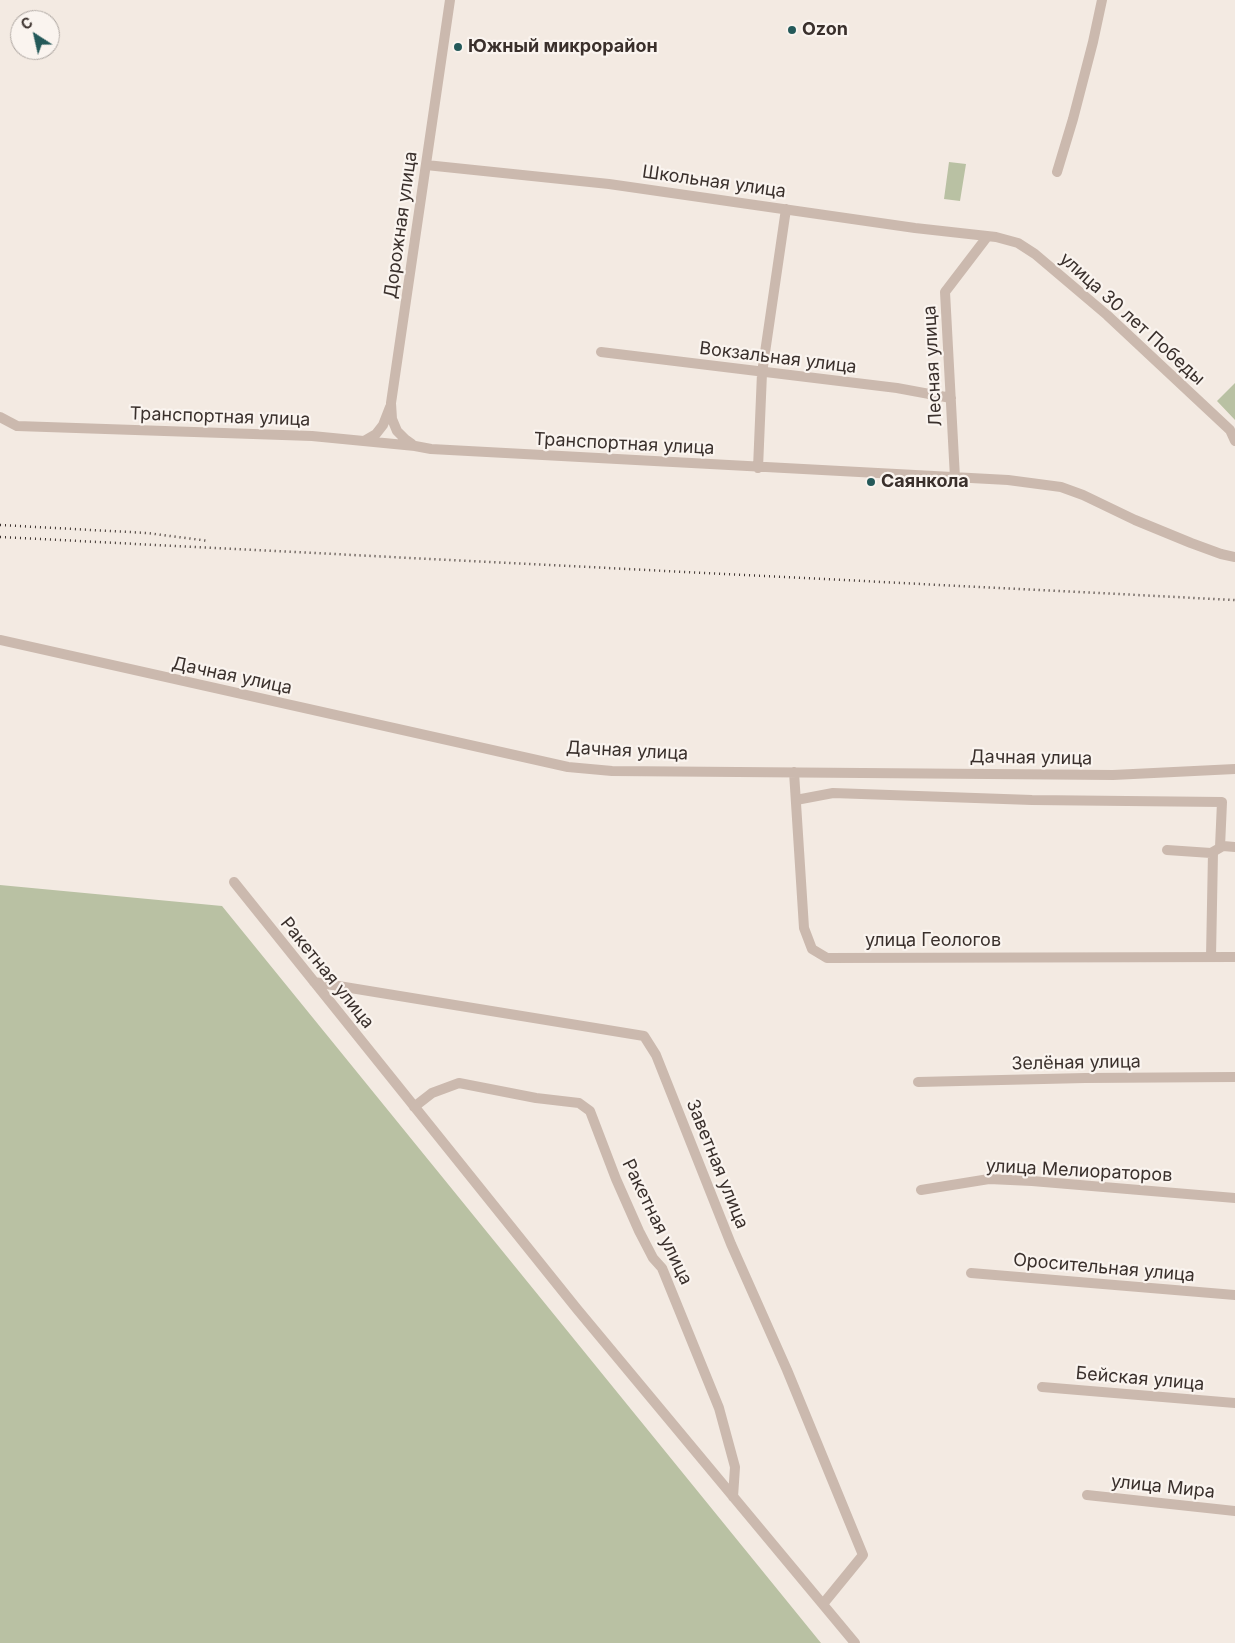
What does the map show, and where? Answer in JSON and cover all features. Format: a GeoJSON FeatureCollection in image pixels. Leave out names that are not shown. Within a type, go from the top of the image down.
{"type":"FeatureCollection","features":[{"type":"Feature","properties":{"kind":"street","name":"Дорожная улица"},"geometry":{"type":"LineString","coordinates":[[415,446],[405,440],[397,431],[392,419],[391,403],[450,0]]}},
{"type":"Feature","properties":{"kind":"street"},"geometry":{"type":"LineString","coordinates":[[1057,172],[1073,119],[1102,0]]}},
{"type":"Feature","properties":{"kind":"street","name":"Школьная улица"},"geometry":{"type":"LineString","coordinates":[[426,165],[609,184],[991,237]]}},
{"type":"Feature","properties":{"kind":"street"},"geometry":{"type":"LineString","coordinates":[[758,468],[762,373],[786,209]]}},
{"type":"Feature","properties":{"kind":"street","name":"Лесная улица"},"geometry":{"type":"LineString","coordinates":[[954,478],[945,292],[991,237]]}},
{"type":"Feature","properties":{"kind":"street","name":"улица 30 лет Победы"},"geometry":{"type":"LineString","coordinates":[[991,237],[1018,243],[1035,254],[1100,309],[1230,430],[1235,441]]}},
{"type":"Feature","properties":{"kind":"street","name":"Вокзальная улица"},"geometry":{"type":"LineString","coordinates":[[601,352],[897,388],[951,398]]}},
{"type":"Feature","properties":{"kind":"street"},"geometry":{"type":"LineString","coordinates":[[364,441],[376,434],[383,425],[391,403]]}},
{"type":"Feature","properties":{"kind":"street","name":"Транспортная улица"},"geometry":{"type":"LineString","coordinates":[[0,417],[17,426],[312,436],[431,449],[1008,480],[1061,487],[1191,543],[1235,557]]}},
{"type":"Feature","properties":{"kind":"street","name":"Дачная улица"},"geometry":{"type":"LineString","coordinates":[[0,640],[568,766],[612,771],[1112,775],[1235,769]]}},
{"type":"Feature","properties":{"kind":"street","name":"улица Геологов"},"geometry":{"type":"LineString","coordinates":[[794,772],[804,928],[812,949],[827,958],[1235,957]]}},
{"type":"Feature","properties":{"kind":"street"},"geometry":{"type":"LineString","coordinates":[[796,800],[833,793],[1032,800],[1222,802],[1217,850],[1211,957]]}},
{"type":"Feature","properties":{"kind":"street"},"geometry":{"type":"LineString","coordinates":[[1167,850],[1211,853],[1223,846],[1235,847]]}},
{"type":"Feature","properties":{"kind":"street","name":"Ракетная улица"},"geometry":{"type":"LineString","coordinates":[[234,882],[577,1309],[855,1643]]}},
{"type":"Feature","properties":{"kind":"street","name":"Заветная улица"},"geometry":{"type":"LineString","coordinates":[[314,982],[644,1036],[656,1055],[727,1235],[787,1370],[863,1555],[823,1604]]}},
{"type":"Feature","properties":{"kind":"street","name":"Зелёная улица"},"geometry":{"type":"LineString","coordinates":[[918,1082],[1235,1077]]}},
{"type":"Feature","properties":{"kind":"street","name":"Ракетная улица"},"geometry":{"type":"LineString","coordinates":[[414,1107],[432,1093],[459,1083],[536,1098],[579,1102],[590,1110],[616,1179],[639,1231],[653,1258],[662,1268],[719,1408],[735,1467],[733,1497]]}},
{"type":"Feature","properties":{"kind":"street","name":"улица Мелиораторов"},"geometry":{"type":"LineString","coordinates":[[921,1190],[989,1179],[1235,1198]]}},
{"type":"Feature","properties":{"kind":"street","name":"Оросительная улица"},"geometry":{"type":"LineString","coordinates":[[971,1272],[1235,1295]]}},
{"type":"Feature","properties":{"kind":"street","name":"Бейская улица"},"geometry":{"type":"LineString","coordinates":[[1042,1387],[1235,1403]]}},
{"type":"Feature","properties":{"kind":"street","name":"улица Мира"},"geometry":{"type":"LineString","coordinates":[[1087,1495],[1235,1511]]}},
{"type":"Feature","properties":{"kind":"green space"},"geometry":{"type":"Polygon","coordinates":[[[949,162],[966,164],[960,201],[944,199],[949,162]]]}},
{"type":"Feature","properties":{"kind":"green space"},"geometry":{"type":"Polygon","coordinates":[[[1235,383],[1235,420],[1217,401],[1235,383]]]}},
{"type":"Feature","properties":{"kind":"green space"},"geometry":{"type":"Polygon","coordinates":[[[0,885],[222,906],[821,1643],[0,1643],[0,885]]]}},
{"type":"Feature","properties":{"kind":"railway"},"geometry":{"type":"LineString","coordinates":[[0,525],[147,533],[209,541]]}},
{"type":"Feature","properties":{"kind":"railway"},"geometry":{"type":"LineString","coordinates":[[0,537],[1235,600]]}},
{"type":"Feature","properties":{"kind":"place","name":"Ozon"},"geometry":{"type":"Point","coordinates":[792,30]}},
{"type":"Feature","properties":{"kind":"place","name":"Южный микрорайон"},"geometry":{"type":"Point","coordinates":[458,47]}},
{"type":"Feature","properties":{"kind":"place","name":"Саянкола"},"geometry":{"type":"Point","coordinates":[871,482]}}]}
